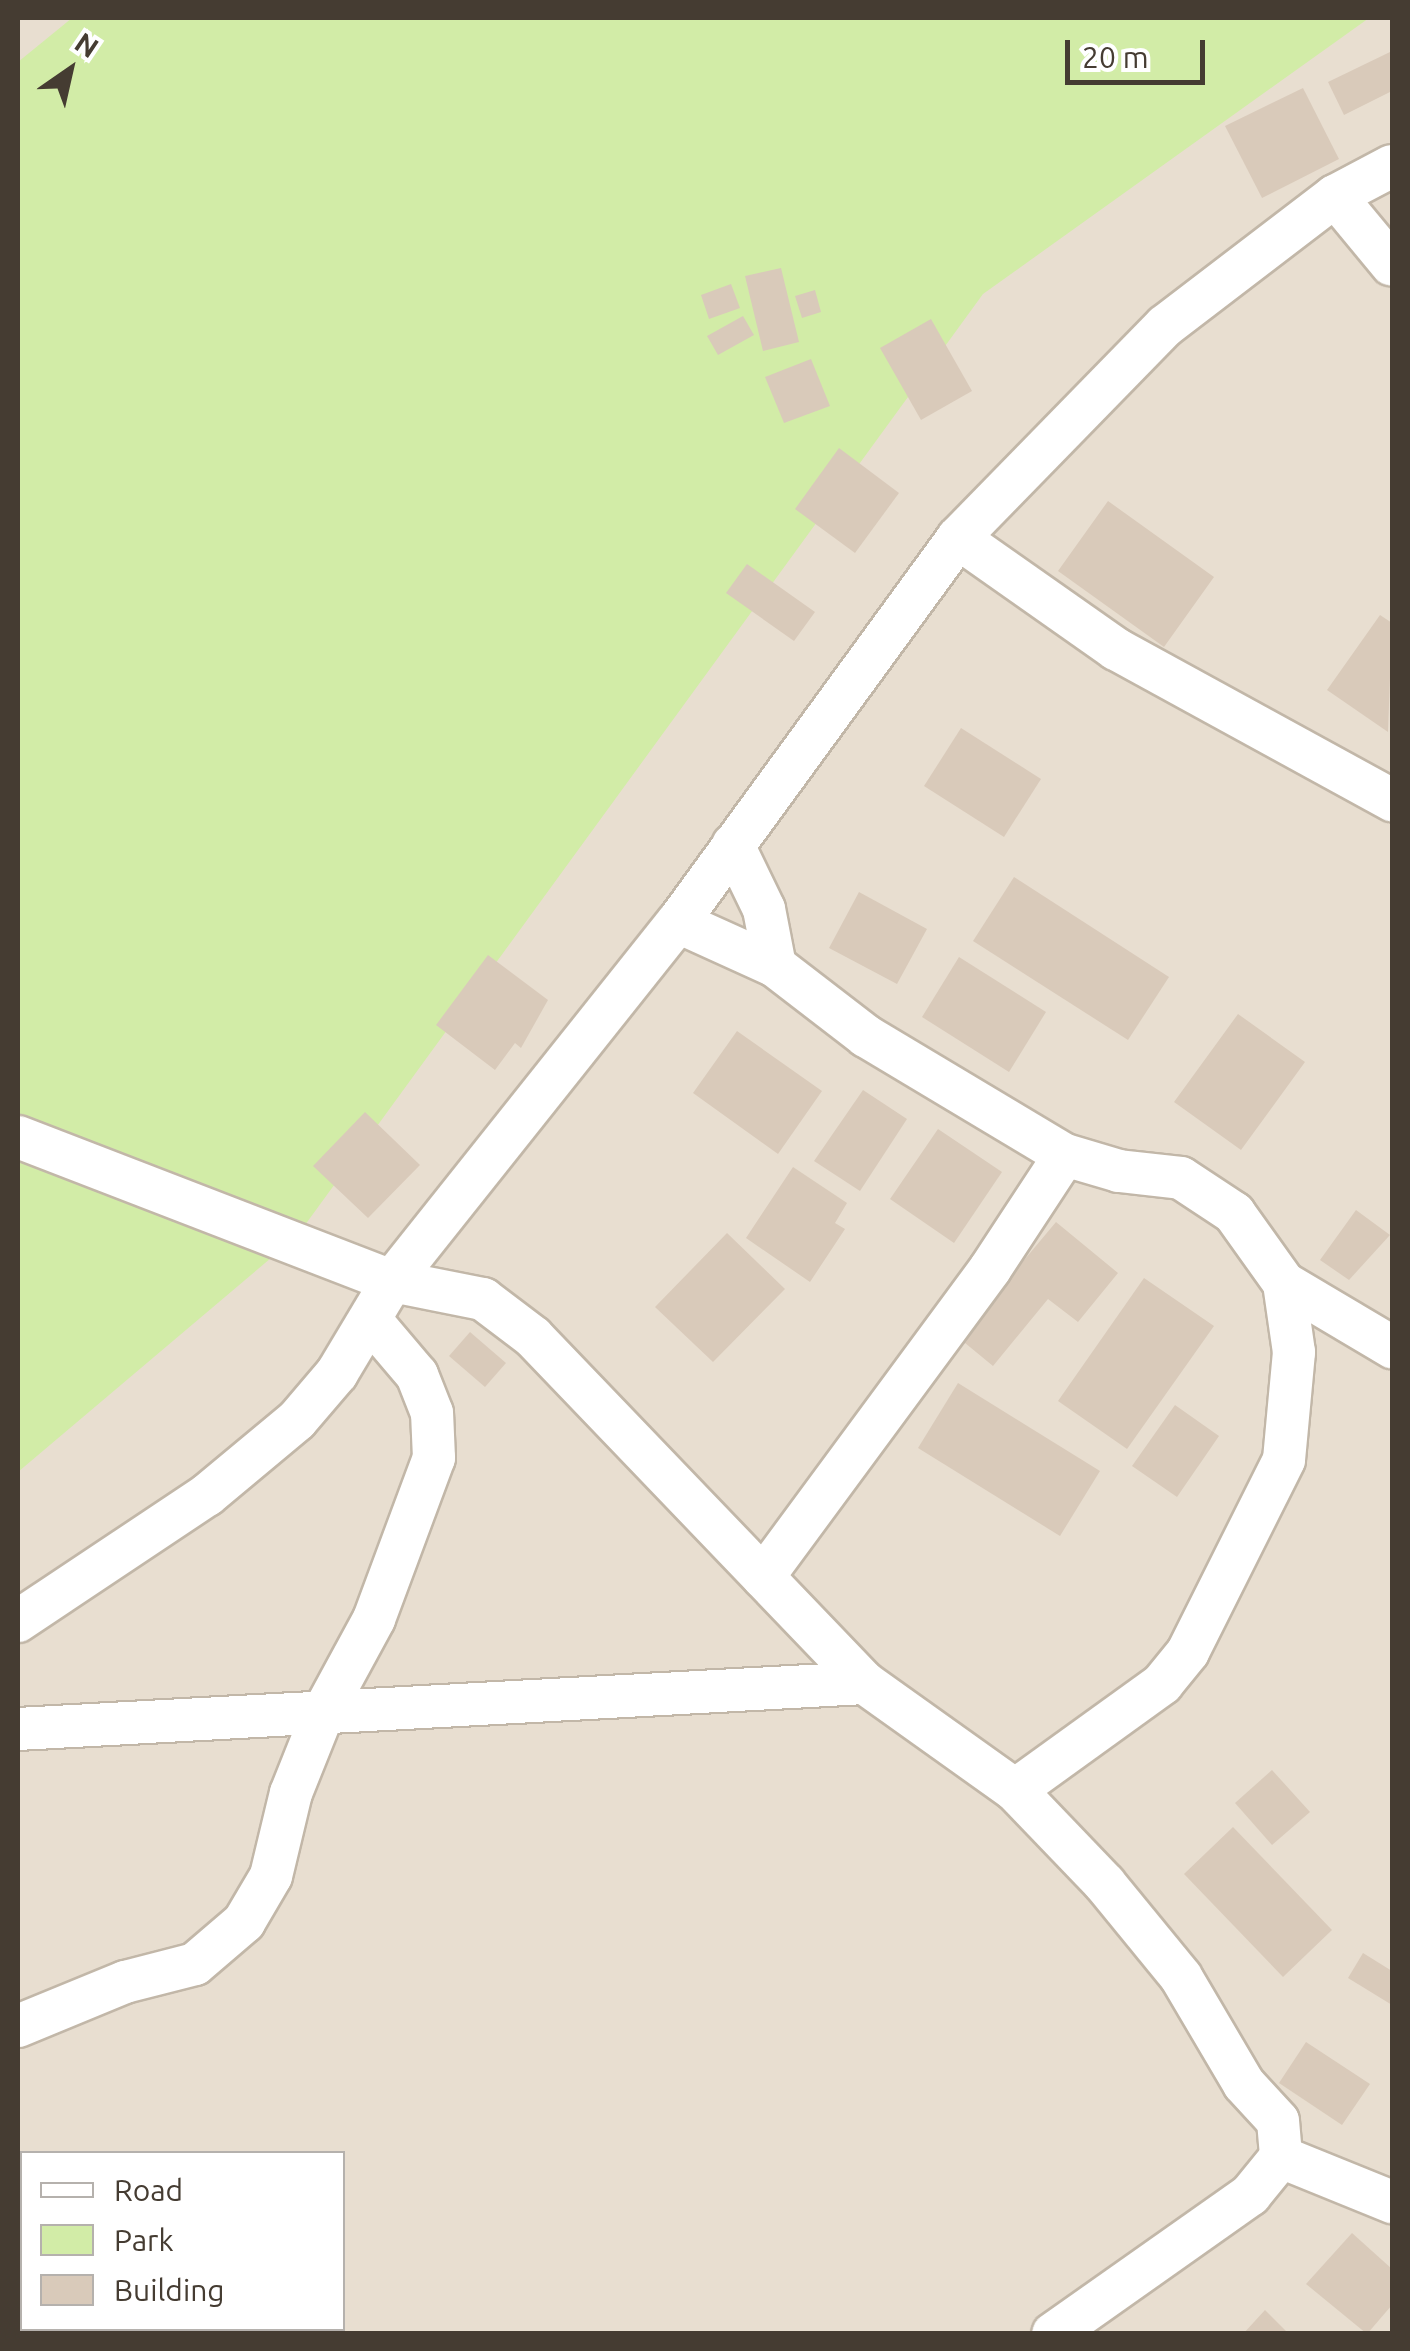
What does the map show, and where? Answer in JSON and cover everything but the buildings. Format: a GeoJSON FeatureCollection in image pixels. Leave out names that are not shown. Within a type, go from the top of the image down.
{"type":"FeatureCollection","features":[{"type":"Feature","properties":{"kind":"street"},"geometry":{"type":"LineString","coordinates":[[18,1621],[207,1496],[267,1445],[338,1373],[372,1322],[392,1281],[678,922],[958,538],[1165,326],[1335,196],[1392,166]]}},
{"type":"Feature","properties":{"kind":"street"},"geometry":{"type":"LineString","coordinates":[[1335,196],[1392,265]]}},
{"type":"Feature","properties":{"kind":"street"},"geometry":{"type":"LineString","coordinates":[[958,538],[1116,649],[1392,800]]}},
{"type":"Feature","properties":{"kind":"street"},"geometry":{"type":"LineString","coordinates":[[733,844],[764,909],[775,966]]}},
{"type":"Feature","properties":{"kind":"street"},"geometry":{"type":"LineString","coordinates":[[678,922],[775,966],[866,1036],[1065,1155],[1203,1188],[1234,1213],[1284,1283],[1392,1347]]}},
{"type":"Feature","properties":{"kind":"street"},"geometry":{"type":"LineString","coordinates":[[18,1137],[392,1281],[444,1286],[483,1298],[533,1337],[865,1683],[1015,1790],[1105,1884],[1181,1977],[1244,2084],[1278,2122],[1281,2158],[1250,2195],[1053,2334]]}},
{"type":"Feature","properties":{"kind":"street"},"geometry":{"type":"LineString","coordinates":[[762,1578],[990,1269],[1065,1155]]}},
{"type":"Feature","properties":{"kind":"street"},"geometry":{"type":"LineString","coordinates":[[1015,1790],[1162,1684],[1196,1636],[1284,1460],[1294,1352],[1284,1283]]}},
{"type":"Feature","properties":{"kind":"street"},"geometry":{"type":"LineString","coordinates":[[18,2026],[125,1982],[195,1964],[244,1922],[271,1876],[291,1792],[322,1713],[374,1619],[434,1458],[432,1413],[418,1376],[372,1322]]}},
{"type":"Feature","properties":{"kind":"street"},"geometry":{"type":"LineString","coordinates":[[18,1729],[865,1683]]}},
{"type":"Feature","properties":{"kind":"street"},"geometry":{"type":"LineString","coordinates":[[1281,2158],[1392,2202]]}},
{"type":"Feature","properties":{"kind":"shaded area"},"geometry":{"type":"Polygon","coordinates":[[[18,18],[1392,18],[1392,2333],[18,2333],[18,18]]]}},
{"type":"Feature","properties":{"kind":"green space"},"geometry":{"type":"Polygon","coordinates":[[[72,18],[1369,18],[983,294],[297,1236],[18,1472],[18,62],[72,18]]]}}]}
